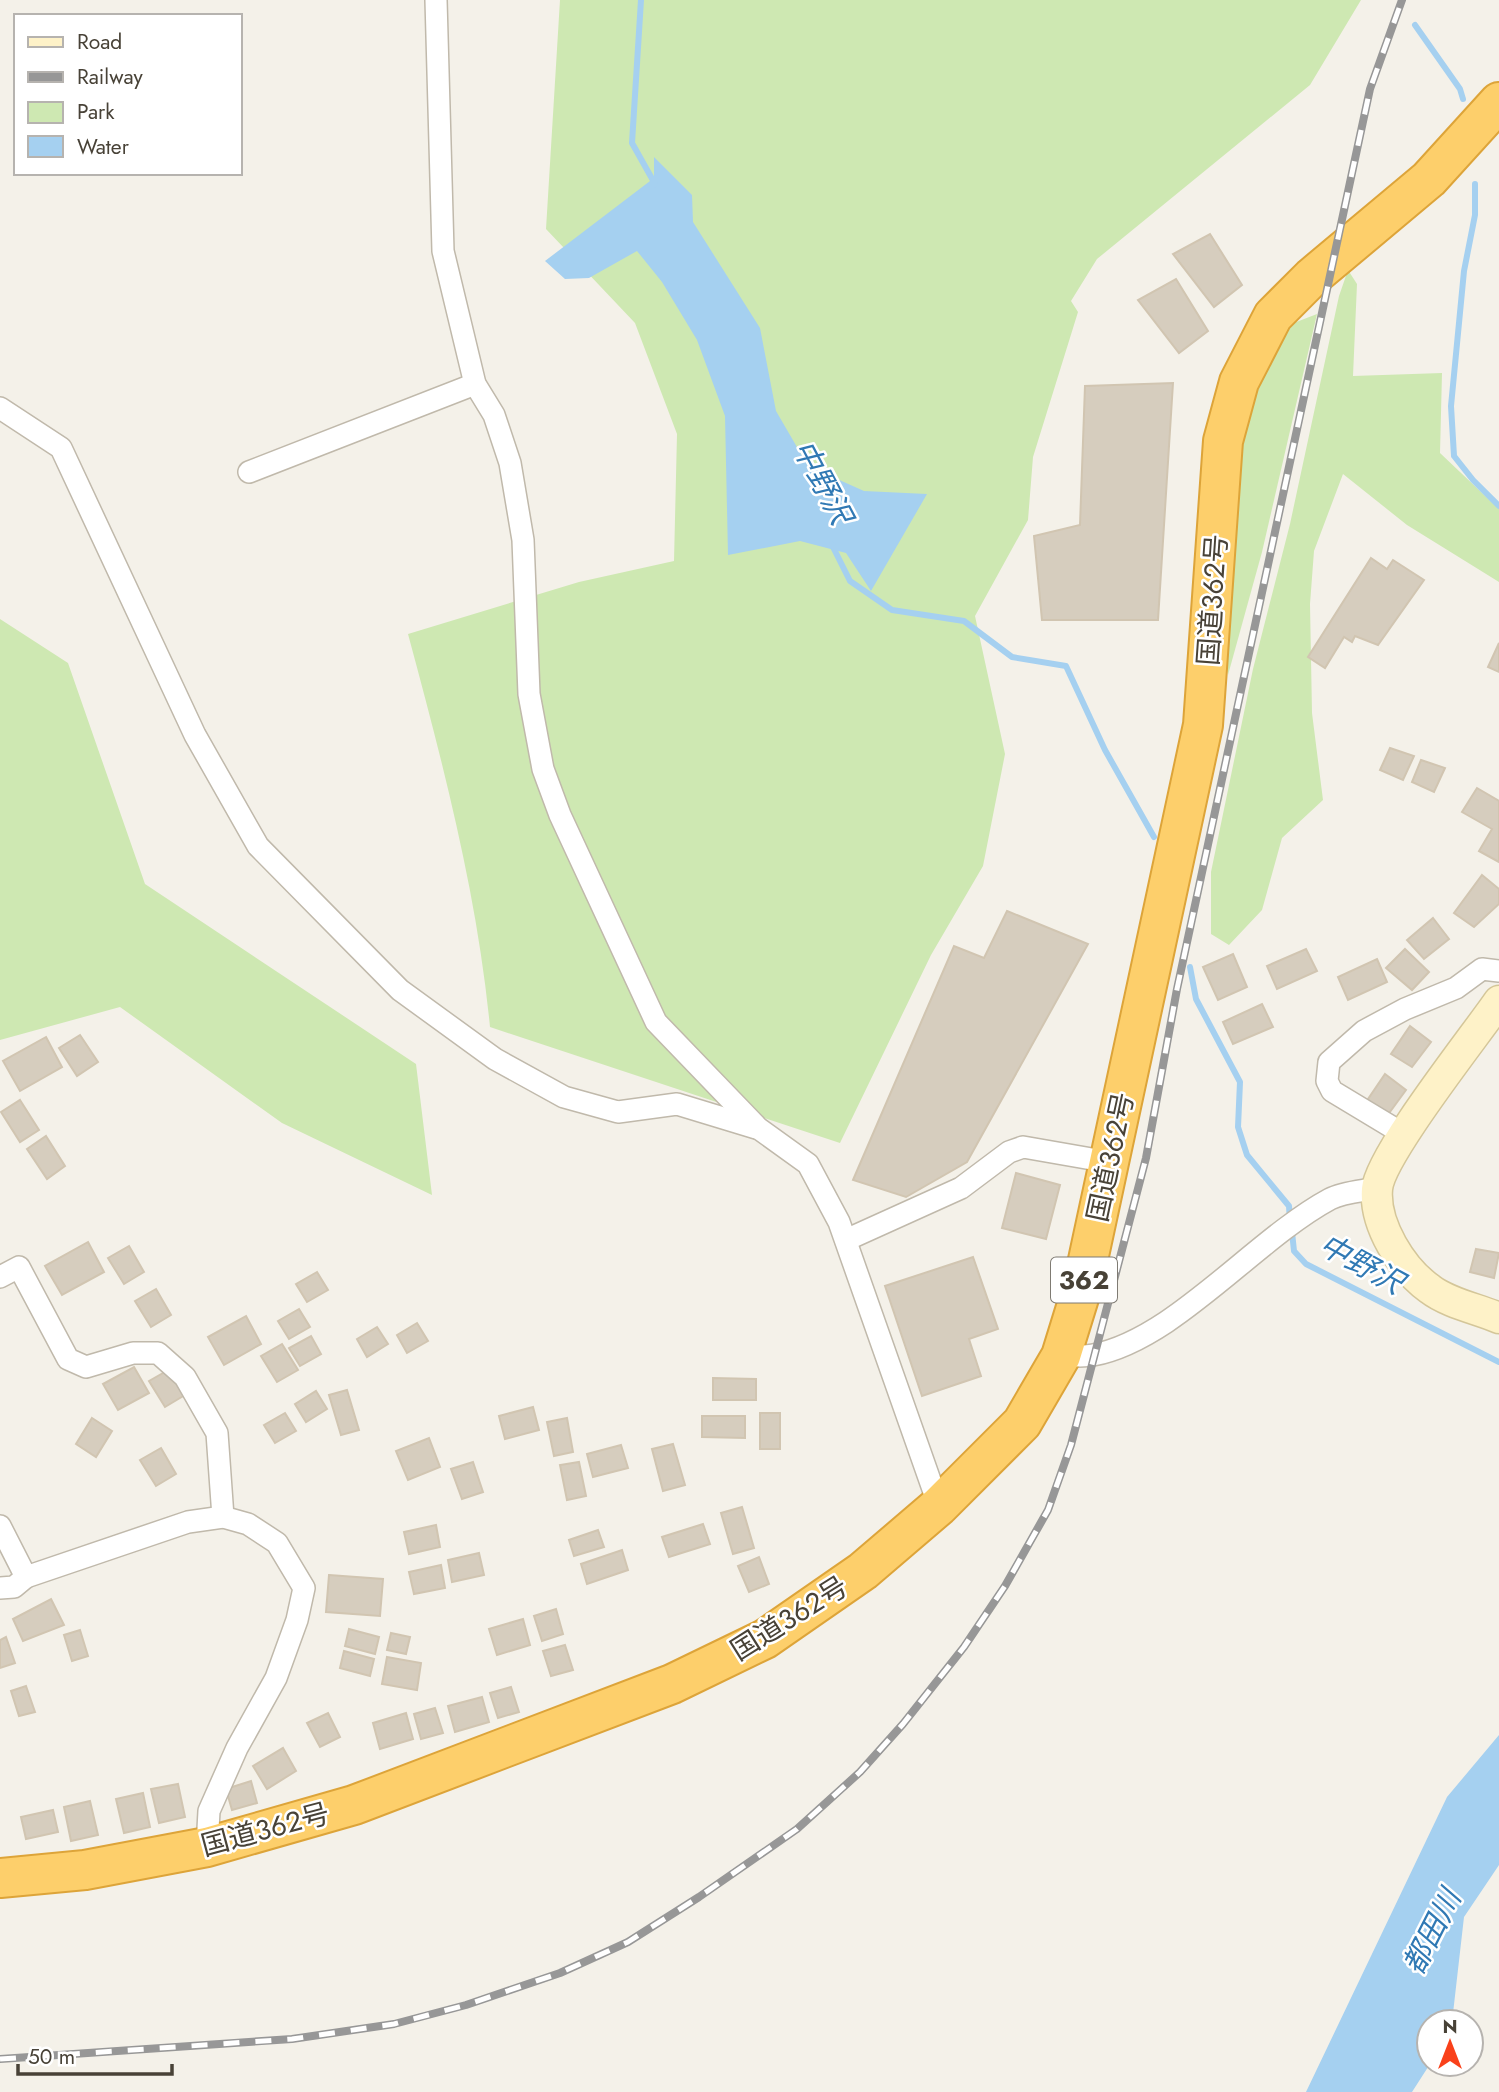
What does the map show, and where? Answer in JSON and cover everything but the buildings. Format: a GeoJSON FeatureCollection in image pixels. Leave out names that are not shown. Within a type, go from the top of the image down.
{"type":"FeatureCollection","features":[{"type":"Feature","properties":{"kind":"highway","name":"国道362号"},"geometry":{"type":"LineString","coordinates":[[0,1878],[85,1870],[207,1847],[354,1805],[672,1684],[765,1639],[863,1572],[939,1506],[1022,1423],[1061,1356],[1082,1288],[1203,725],[1223,442],[1239,382],[1273,316],[1312,277],[1429,179],[1499,103]]}},
{"type":"Feature","properties":{"kind":"street"},"geometry":{"type":"LineString","coordinates":[[436,0],[443,251],[475,384],[494,415],[510,463],[523,540],[529,694],[543,769],[560,815],[656,1021],[758,1128],[808,1164],[846,1240],[939,1506]]}},
{"type":"Feature","properties":{"kind":"street"},"geometry":{"type":"LineString","coordinates":[[249,472],[475,384]]}},
{"type":"Feature","properties":{"kind":"street"},"geometry":{"type":"LineString","coordinates":[[0,408],[61,448],[195,735],[258,846],[401,990],[495,1059],[564,1097],[618,1112],[677,1104],[758,1128]]}},
{"type":"Feature","properties":{"kind":"street"},"geometry":{"type":"LineString","coordinates":[[1405,1135],[1332,1091],[1326,1070],[1329,1062],[1364,1031],[1397,1012],[1456,988],[1482,969],[1499,971]]}},
{"type":"Feature","properties":{"kind":"street"},"geometry":{"type":"LineString","coordinates":[[1499,1001],[1392,1153],[1377,1188],[1387,1235],[1406,1269],[1432,1291],[1499,1318]]}},
{"type":"Feature","properties":{"kind":"street"},"geometry":{"type":"LineString","coordinates":[[846,1240],[952,1193],[1009,1152],[1023,1147],[1109,1162]]}},
{"type":"Feature","properties":{"kind":"street"},"geometry":{"type":"LineString","coordinates":[[1061,1356],[1093,1355],[1137,1340],[1179,1312],[1271,1237],[1322,1204],[1333,1198],[1377,1188]]}},
{"type":"Feature","properties":{"kind":"street"},"geometry":{"type":"LineString","coordinates":[[0,1277],[19,1267],[68,1359],[86,1367],[133,1353],[158,1353],[185,1377],[217,1433],[223,1517]]}},
{"type":"Feature","properties":{"kind":"street"},"geometry":{"type":"LineString","coordinates":[[0,1588],[14,1587],[26,1577],[188,1522],[223,1517],[248,1524],[277,1543],[304,1588],[297,1620],[276,1678],[237,1748],[209,1811],[207,1847]]}},
{"type":"Feature","properties":{"kind":"street"},"geometry":{"type":"LineString","coordinates":[[0,1526],[26,1577]]}},
{"type":"Feature","properties":{"kind":"green space"},"geometry":{"type":"Polygon","coordinates":[[[560,0],[1361,0],[1310,85],[1097,259],[1071,301],[1078,312],[1033,457],[1028,520],[975,616],[1005,754],[983,866],[931,955],[840,1143],[490,1027],[468,878],[408,634],[579,582],[674,561],[677,434],[635,323],[546,229],[560,0]]]}},
{"type":"Feature","properties":{"kind":"green space"},"geometry":{"type":"Polygon","coordinates":[[[1348,270],[1357,284],[1353,376],[1442,373],[1440,453],[1499,509],[1499,582],[1407,525],[1343,474],[1314,551],[1310,604],[1312,713],[1323,800],[1282,838],[1262,910],[1229,945],[1211,934],[1211,872],[1253,669],[1290,524],[1339,296],[1348,270]]]}},
{"type":"Feature","properties":{"kind":"green space"},"geometry":{"type":"Polygon","coordinates":[[[1317,314],[1262,552],[1228,675],[1225,586],[1240,410],[1286,326],[1317,314]]]}},
{"type":"Feature","properties":{"kind":"green space"},"geometry":{"type":"Polygon","coordinates":[[[0,619],[68,663],[145,884],[416,1064],[432,1195],[282,1123],[120,1007],[0,1040],[0,619]]]}},
{"type":"Feature","properties":{"kind":"water"},"geometry":{"type":"Polygon","coordinates":[[[654,157],[692,195],[693,222],[760,328],[776,411],[808,466],[864,491],[927,494],[871,591],[846,553],[800,541],[728,555],[725,416],[697,340],[662,282],[637,251],[589,278],[565,279],[545,261],[654,178],[654,157]]]}},
{"type":"Feature","properties":{"kind":"water","name":"都田川"},"geometry":{"type":"Polygon","coordinates":[[[1499,1735],[1499,1865],[1464,1917],[1454,2008],[1415,2008],[1415,2078],[1421,2078],[1412,2092],[1306,2092],[1447,1797],[1499,1735]]]}},
{"type":"Feature","properties":{"kind":"waterway","name":"中野沢"},"geometry":{"type":"LineString","coordinates":[[641,0],[632,143],[655,184]]}},
{"type":"Feature","properties":{"kind":"waterway"},"geometry":{"type":"LineString","coordinates":[[1415,25],[1460,89],[1463,99]]}},
{"type":"Feature","properties":{"kind":"waterway"},"geometry":{"type":"LineString","coordinates":[[1475,184],[1475,215],[1464,271],[1451,406],[1454,456],[1499,506]]}},
{"type":"Feature","properties":{"kind":"waterway","name":"中野沢"},"geometry":{"type":"LineString","coordinates":[[832,545],[850,581],[892,610],[964,621],[1012,657],[1066,666],[1105,750],[1154,837]]}},
{"type":"Feature","properties":{"kind":"waterway","name":"中野沢"},"geometry":{"type":"LineString","coordinates":[[1190,967],[1196,999],[1240,1082],[1238,1127],[1247,1155],[1289,1206],[1290,1221]]}},
{"type":"Feature","properties":{"kind":"waterway","name":"中野沢"},"geometry":{"type":"LineString","coordinates":[[1292,1232],[1294,1251],[1306,1264],[1499,1362]]}},
{"type":"Feature","properties":{"kind":"railway"},"geometry":{"type":"LineString","coordinates":[[0,2059],[292,2039],[394,2024],[466,2005],[560,1973],[628,1942],[797,1829],[860,1772],[903,1724],[964,1647],[1005,1586],[1048,1510],[1071,1445],[1146,1158],[1177,989],[1370,89],[1402,0]]}}]}
